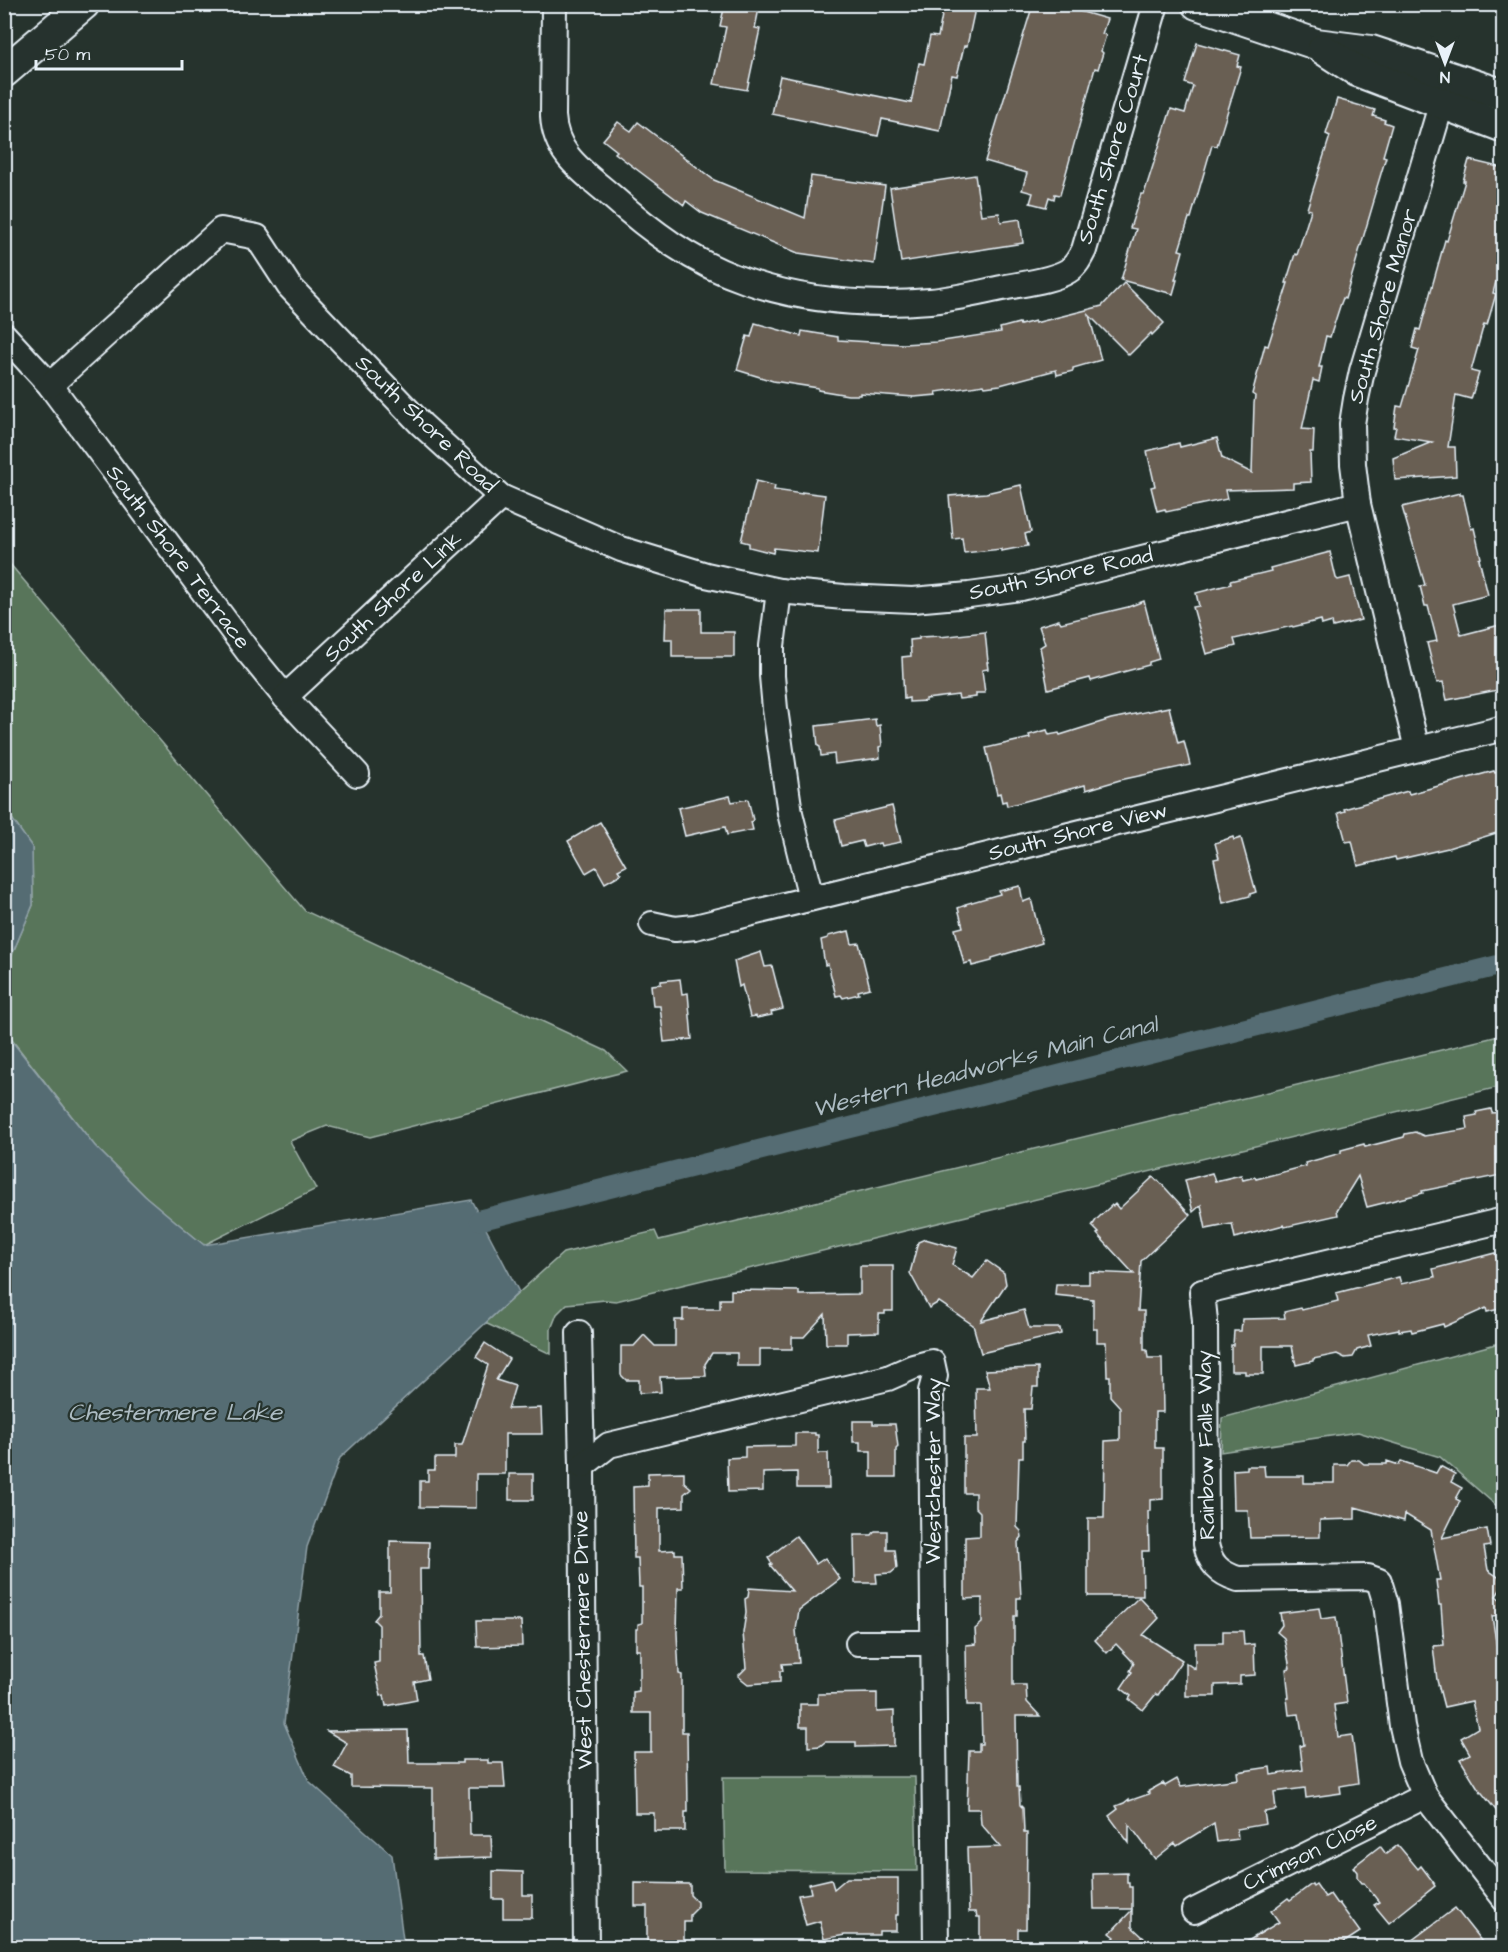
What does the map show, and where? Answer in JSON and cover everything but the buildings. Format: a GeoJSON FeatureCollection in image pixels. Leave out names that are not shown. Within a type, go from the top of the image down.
{"type":"FeatureCollection","features":[{"type":"Feature","properties":{"kind":"street"},"geometry":{"type":"LineString","coordinates":[[4,72],[84,4]]}},
{"type":"Feature","properties":{"kind":"street","name":"South Shore Court"},"geometry":{"type":"LineString","coordinates":[[555,4],[554,128],[557,139],[563,151],[579,168],[636,218],[665,240],[702,261],[745,281],[824,298],[861,302],[897,302],[932,301],[1041,279],[1067,272],[1077,262],[1084,250],[1156,4]]}},
{"type":"Feature","properties":{"kind":"street"},"geometry":{"type":"LineString","coordinates":[[1197,4],[1316,44],[1371,51],[1445,90],[1503,128]]}},
{"type":"Feature","properties":{"kind":"street"},"geometry":{"type":"LineString","coordinates":[[1445,90],[1503,95]]}},
{"type":"Feature","properties":{"kind":"street","name":"South Shore Manor"},"geometry":{"type":"LineString","coordinates":[[1417,749],[1358,504],[1353,464],[1352,424],[1362,371],[1445,90]]}},
{"type":"Feature","properties":{"kind":"street","name":"South Shore Road"},"geometry":{"type":"LineString","coordinates":[[50,385],[221,230],[257,237],[289,286],[422,424],[501,497],[621,549],[706,575],[779,591],[844,597],[913,600],[969,595],[1020,588],[1358,504]]}},
{"type":"Feature","properties":{"kind":"street","name":"South Shore Terrace"},"geometry":{"type":"LineString","coordinates":[[4,335],[50,385],[249,653],[285,697],[357,774]]}},
{"type":"Feature","properties":{"kind":"street","name":"South Shore Link"},"geometry":{"type":"LineString","coordinates":[[285,697],[501,497]]}},
{"type":"Feature","properties":{"kind":"street"},"geometry":{"type":"LineString","coordinates":[[779,591],[772,646],[775,709],[790,813],[811,898]]}},
{"type":"Feature","properties":{"kind":"street","name":"South Shore View"},"geometry":{"type":"LineString","coordinates":[[652,924],[675,929],[695,927],[1503,728]]}},
{"type":"Feature","properties":{"kind":"street","name":"Rainbow Falls Way"},"geometry":{"type":"LineString","coordinates":[[1503,1220],[1202,1292],[1205,1321],[1205,1533],[1208,1553],[1215,1566],[1224,1575],[1238,1579],[1368,1577],[1379,1581],[1386,1604],[1402,1726],[1410,1761],[1425,1796],[1503,1898]]}},
{"type":"Feature","properties":{"kind":"street","name":"West Chestermere Drive"},"geometry":{"type":"LineString","coordinates":[[579,1333],[586,1947]]}},
{"type":"Feature","properties":{"kind":"street","name":"Westchester Way"},"geometry":{"type":"LineString","coordinates":[[582,1466],[609,1445],[888,1378],[932,1362],[935,1376],[931,1391],[936,1947]]}},
{"type":"Feature","properties":{"kind":"street"},"geometry":{"type":"LineString","coordinates":[[858,1643],[933,1643]]}},
{"type":"Feature","properties":{"kind":"street","name":"Crimson Close"},"geometry":{"type":"LineString","coordinates":[[1194,1911],[1425,1796]]}},
{"type":"Feature","properties":{"kind":"green space"},"geometry":{"type":"Polygon","coordinates":[[[4,557],[305,911],[606,1051],[627,1071],[370,1137],[327,1126],[290,1141],[316,1189],[204,1245],[145,1196],[95,1146],[5,1031],[5,971],[33,905],[32,847],[5,809],[4,557]]]}},
{"type":"Feature","properties":{"kind":"green space"},"geometry":{"type":"Polygon","coordinates":[[[1503,1035],[1503,1086],[616,1301],[567,1304],[557,1314],[551,1329],[551,1354],[485,1323],[563,1253],[655,1231],[659,1240],[1503,1035]]]}},
{"type":"Feature","properties":{"kind":"green space"},"geometry":{"type":"Polygon","coordinates":[[[1503,1342],[1503,1520],[1499,1508],[1440,1457],[1358,1432],[1221,1452],[1222,1418],[1503,1342]]]}},
{"type":"Feature","properties":{"kind":"green space"},"geometry":{"type":"Polygon","coordinates":[[[723,1777],[915,1777],[917,1871],[725,1870],[723,1777]]]}},
{"type":"Feature","properties":{"kind":"water"},"geometry":{"type":"Polygon","coordinates":[[[5,809],[32,847],[33,905],[5,971],[5,809]]]}},
{"type":"Feature","properties":{"kind":"water","name":"Chestermere Lake"},"geometry":{"type":"Polygon","coordinates":[[[4,1031],[95,1146],[145,1196],[204,1245],[471,1200],[519,1292],[340,1458],[307,1547],[284,1723],[309,1781],[392,1855],[404,1947],[5,1947],[4,1031]]]}},
{"type":"Feature","properties":{"kind":"waterway","name":"Western Headworks Main Canal"},"geometry":{"type":"LineString","coordinates":[[480,1220],[1504,964]]}}]}
